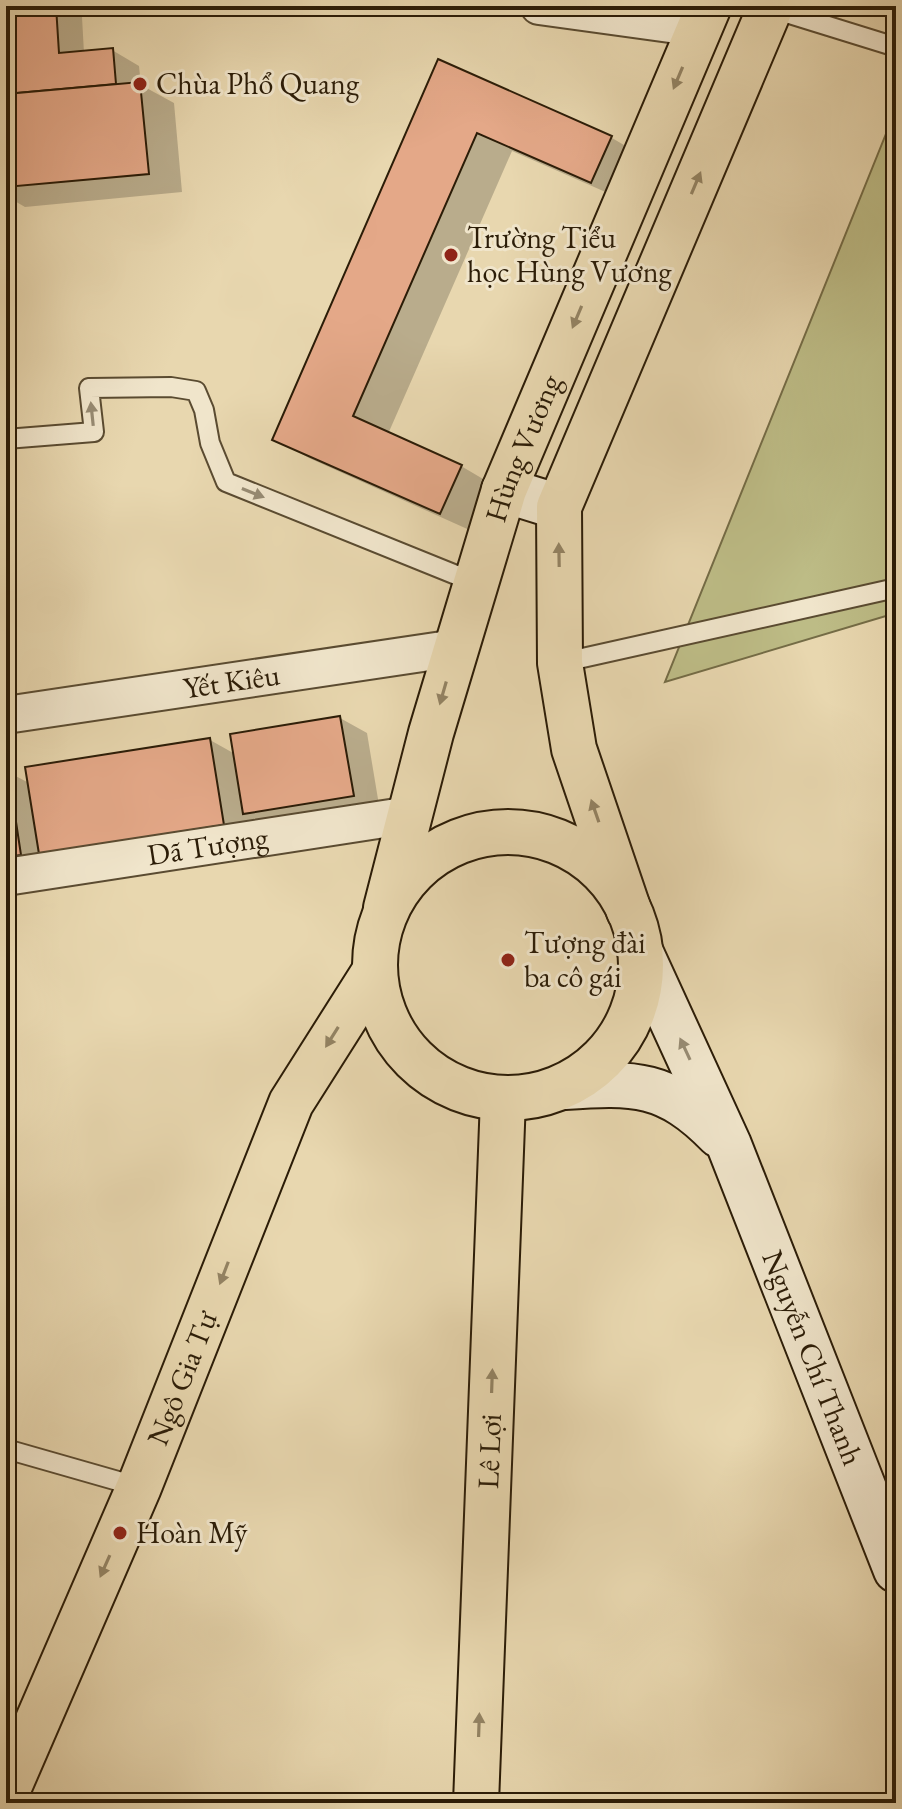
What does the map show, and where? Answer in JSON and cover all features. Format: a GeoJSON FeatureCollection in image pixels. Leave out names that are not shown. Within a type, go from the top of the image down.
{"type":"FeatureCollection","features":[{"type":"Feature","properties":{"kind":"main road","name":"Hùng Vương"},"geometry":{"type":"LineString","coordinates":[[635,931],[574,749],[560,663],[559,507],[771,7]]}},
{"type":"Feature","properties":{"kind":"main road","name":"Hùng Vương"},"geometry":{"type":"LineString","coordinates":[[386,908],[456,648],[504,490],[704,17]]}},
{"type":"Feature","properties":{"kind":"main road"},"geometry":{"type":"LineString","coordinates":[[504,490],[559,507]]}},
{"type":"Feature","properties":{"kind":"main road"},"geometry":{"type":"LineString","coordinates":[[487,832],[530,833],[571,847],[606,874],[635,931],[638,993],[624,1031],[598,1064],[564,1087],[534,1096],[503,1099],[464,1092],[429,1073],[401,1045],[382,1011],[374,972],[386,908],[410,872],[445,846],[487,832]]}},
{"type":"Feature","properties":{"kind":"main road","name":"Nguyễn Chí Thanh"},"geometry":{"type":"LineString","coordinates":[[635,931],[729,1145],[877,1502],[896,1570]]}},
{"type":"Feature","properties":{"kind":"main road","name":"Ngô Gia Tự"},"geometry":{"type":"LineString","coordinates":[[6,1794],[139,1487],[291,1103],[374,972]]}},
{"type":"Feature","properties":{"kind":"main road","name":"Nguyễn Chí Thanh"},"geometry":{"type":"LineString","coordinates":[[564,1087],[609,1084],[657,1090],[695,1111],[729,1145]]}},
{"type":"Feature","properties":{"kind":"main road","name":"Lê Lợi"},"geometry":{"type":"LineString","coordinates":[[476,1803],[503,1099]]}},
{"type":"Feature","properties":{"kind":"street"},"geometry":{"type":"LineString","coordinates":[[539,6],[704,17]]}},
{"type":"Feature","properties":{"kind":"street","name":"Yết Kiêu"},"geometry":{"type":"LineString","coordinates":[[6,715],[456,648]]}},
{"type":"Feature","properties":{"kind":"street","name":"Dã Tượng"},"geometry":{"type":"LineString","coordinates":[[6,877],[410,815]]}},
{"type":"Feature","properties":{"kind":"lane"},"geometry":{"type":"LineString","coordinates":[[771,7],[896,47]]}},
{"type":"Feature","properties":{"kind":"lane"},"geometry":{"type":"LineString","coordinates":[[6,439],[94,432],[89,388],[171,387],[196,391],[204,410],[210,443],[226,482],[476,583]]}},
{"type":"Feature","properties":{"kind":"lane"},"geometry":{"type":"LineString","coordinates":[[560,663],[896,588]]}},
{"type":"Feature","properties":{"kind":"lane"},"geometry":{"type":"LineString","coordinates":[[6,1449],[139,1487]]}},
{"type":"Feature","properties":{"kind":"shaded area"},"geometry":{"type":"Polygon","coordinates":[[[896,109],[896,613],[665,682],[896,109]]]}},
{"type":"Feature","properties":{"kind":"building"},"geometry":{"type":"Polygon","coordinates":[[[6,6],[56,6],[59,53],[113,48],[116,84],[6,94],[6,6]]]}},
{"type":"Feature","properties":{"kind":"building"},"geometry":{"type":"Polygon","coordinates":[[[438,59],[612,136],[591,183],[477,133],[353,416],[462,465],[440,514],[272,440],[438,59]]]}},
{"type":"Feature","properties":{"kind":"building"},"geometry":{"type":"Polygon","coordinates":[[[140,82],[149,174],[6,187],[6,94],[140,82]]]}},
{"type":"Feature","properties":{"kind":"building"},"geometry":{"type":"Polygon","coordinates":[[[340,716],[354,796],[243,814],[230,734],[340,716]]]}},
{"type":"Feature","properties":{"kind":"building"},"geometry":{"type":"Polygon","coordinates":[[[210,738],[224,825],[39,854],[25,767],[210,738]]]}},
{"type":"Feature","properties":{"kind":"building"},"geometry":{"type":"Polygon","coordinates":[[[6,769],[21,855],[6,857],[6,769]]]}},
{"type":"Feature","properties":{"kind":"place","name":"Chùa Phổ Quang"},"geometry":{"type":"Point","coordinates":[140,84]}},
{"type":"Feature","properties":{"kind":"place","name":"Trường Tiểu học Hùng Vương"},"geometry":{"type":"Point","coordinates":[451,255]}},
{"type":"Feature","properties":{"kind":"place","name":"Tượng đài ba cô gái"},"geometry":{"type":"Point","coordinates":[508,960]}},
{"type":"Feature","properties":{"kind":"place","name":"Hoàn Mỹ"},"geometry":{"type":"Point","coordinates":[120,1533]}}]}
